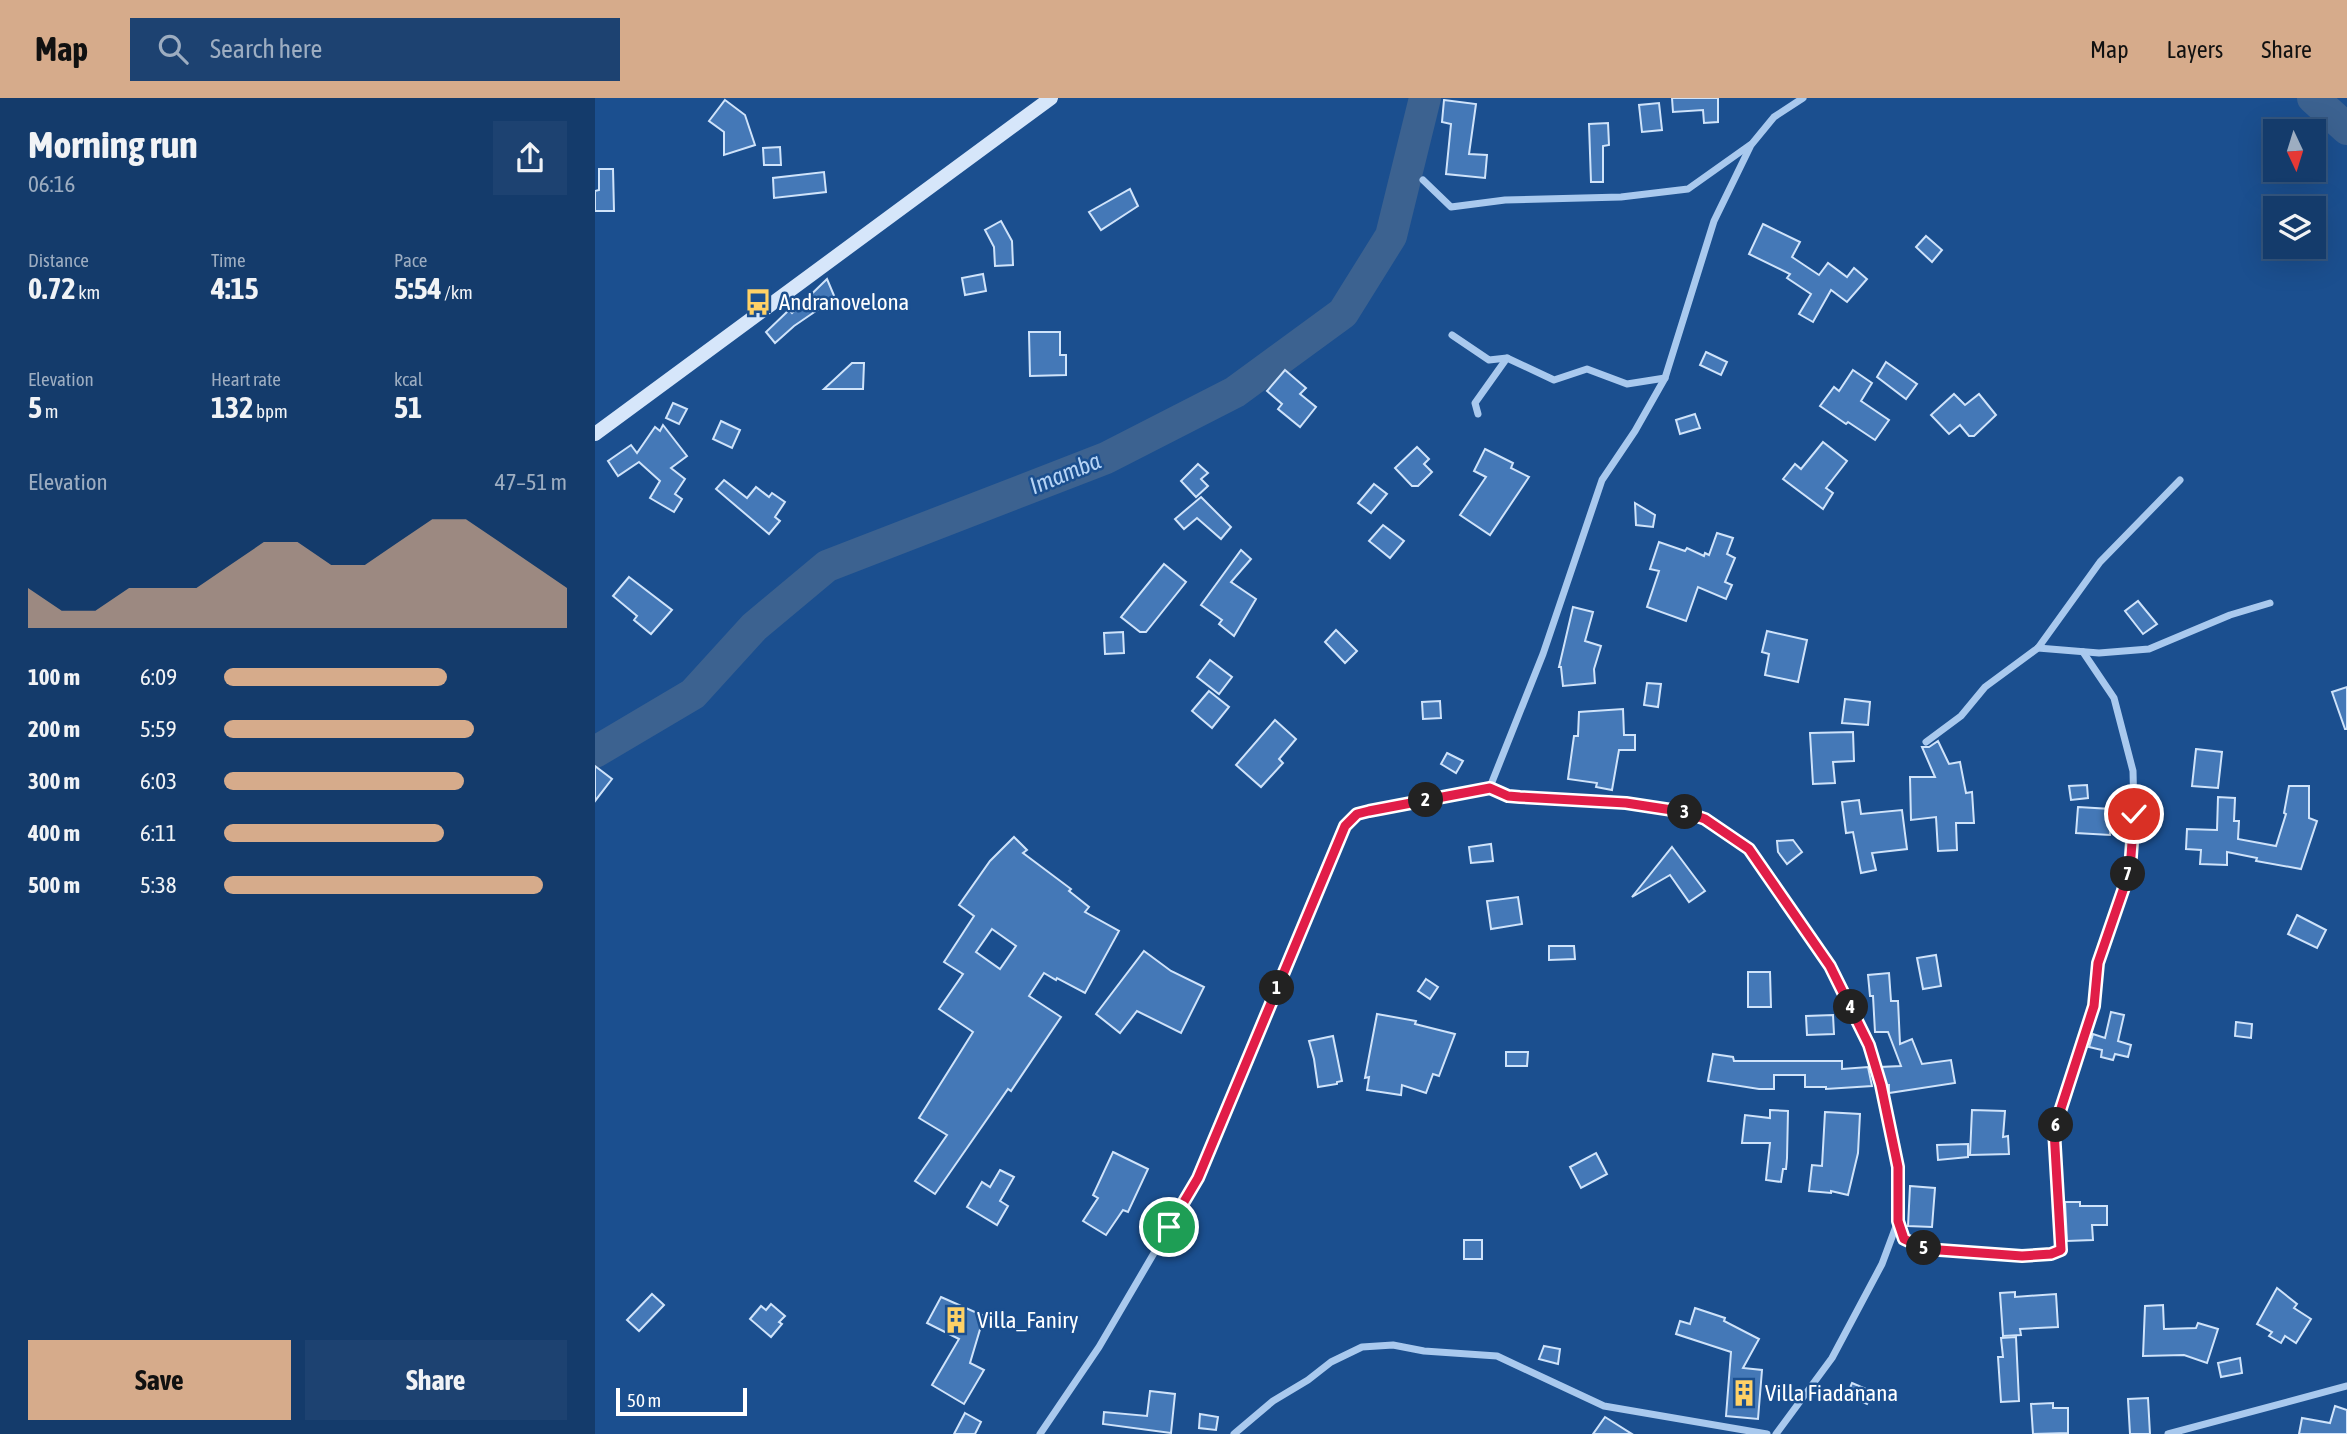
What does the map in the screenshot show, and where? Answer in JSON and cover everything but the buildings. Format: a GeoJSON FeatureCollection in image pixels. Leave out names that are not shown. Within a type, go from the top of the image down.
{"type":"FeatureCollection","features":[{"type":"Feature","properties":{"kind":"street"},"geometry":{"type":"LineString","coordinates":[[595,434],[1051,98]]}},
{"type":"Feature","properties":{"kind":"street"},"geometry":{"type":"LineString","coordinates":[[1423,180],[1451,207],[1505,200],[1621,197],[1688,189],[1751,145],[1775,117],[1803,98]]}},
{"type":"Feature","properties":{"kind":"street"},"geometry":{"type":"LineString","coordinates":[[1490,788],[1543,654],[1602,480],[1665,378],[1714,221],[1751,145]]}},
{"type":"Feature","properties":{"kind":"street"},"geometry":{"type":"LineString","coordinates":[[1453,335],[1489,360],[1507,358],[1554,380],[1587,369],[1627,384],[1665,378]]}},
{"type":"Feature","properties":{"kind":"street"},"geometry":{"type":"LineString","coordinates":[[1478,414],[1475,402],[1507,358]]}},
{"type":"Feature","properties":{"kind":"street"},"geometry":{"type":"LineString","coordinates":[[1926,741],[1961,716],[1985,688],[2038,649],[2100,562],[2180,480]]}},
{"type":"Feature","properties":{"kind":"street"},"geometry":{"type":"LineString","coordinates":[[2038,649],[2099,653],[2149,649],[2229,615],[2270,603]]}},
{"type":"Feature","properties":{"kind":"street"},"geometry":{"type":"LineString","coordinates":[[1040,1434],[1099,1348],[1198,1178],[1345,826],[1357,814],[1490,788],[1508,796],[1626,803],[1685,812],[1705,819],[1749,849],[1830,966],[1869,1045],[1881,1085],[1898,1167],[1898,1221],[1904,1239],[1926,1249],[2022,1256],[2051,1254],[2061,1250],[2054,1130],[2094,1006],[2098,963],[2130,870],[2134,814],[2133,771],[2114,698],[2083,652]]}},
{"type":"Feature","properties":{"kind":"street"},"geometry":{"type":"LineString","coordinates":[[1776,1434],[1832,1358],[1882,1264],[1898,1221]]}},
{"type":"Feature","properties":{"kind":"street"},"geometry":{"type":"LineString","coordinates":[[1234,1434],[1273,1401],[1308,1380],[1331,1362],[1362,1348],[1392,1345],[1424,1351],[1497,1356],[1604,1406],[1766,1434]]}},
{"type":"Feature","properties":{"kind":"street"},"geometry":{"type":"LineString","coordinates":[[2168,1434],[2347,1386]]}},
{"type":"Feature","properties":{"kind":"waterway","name":"Imamba"},"geometry":{"type":"LineString","coordinates":[[595,752],[693,694],[754,627],[827,566],[1106,458],[1235,392],[1343,313],[1391,236],[1425,98]]}},
{"type":"Feature","properties":{"kind":"waterway","name":"Imamba"},"geometry":{"type":"LineString","coordinates":[[2313,98],[2347,129]]}},
{"type":"Feature","properties":{"kind":"place","name":"Andranovelona"},"geometry":{"type":"Point","coordinates":[758,302]}},
{"type":"Feature","properties":{"kind":"place","name":"Villa_Faniry"},"geometry":{"type":"Point","coordinates":[956,1320]}},
{"type":"Feature","properties":{"kind":"place","name":"Villa Fiadanana"},"geometry":{"type":"Point","coordinates":[1744,1393]}},
{"type":"Feature","properties":{"kind":"route"},"geometry":{"type":"LineString","coordinates":[[1169,1227],[1198,1178],[1345,826],[1357,814],[1490,788],[1508,796],[1626,803],[1685,812],[1705,819],[1749,849],[1830,966],[1869,1045],[1881,1085],[1898,1167],[1898,1221],[1904,1239],[1926,1249],[2022,1256],[2051,1254],[2061,1250],[2054,1130],[2094,1006],[2098,963],[2130,870],[2134,814]]}}]}
